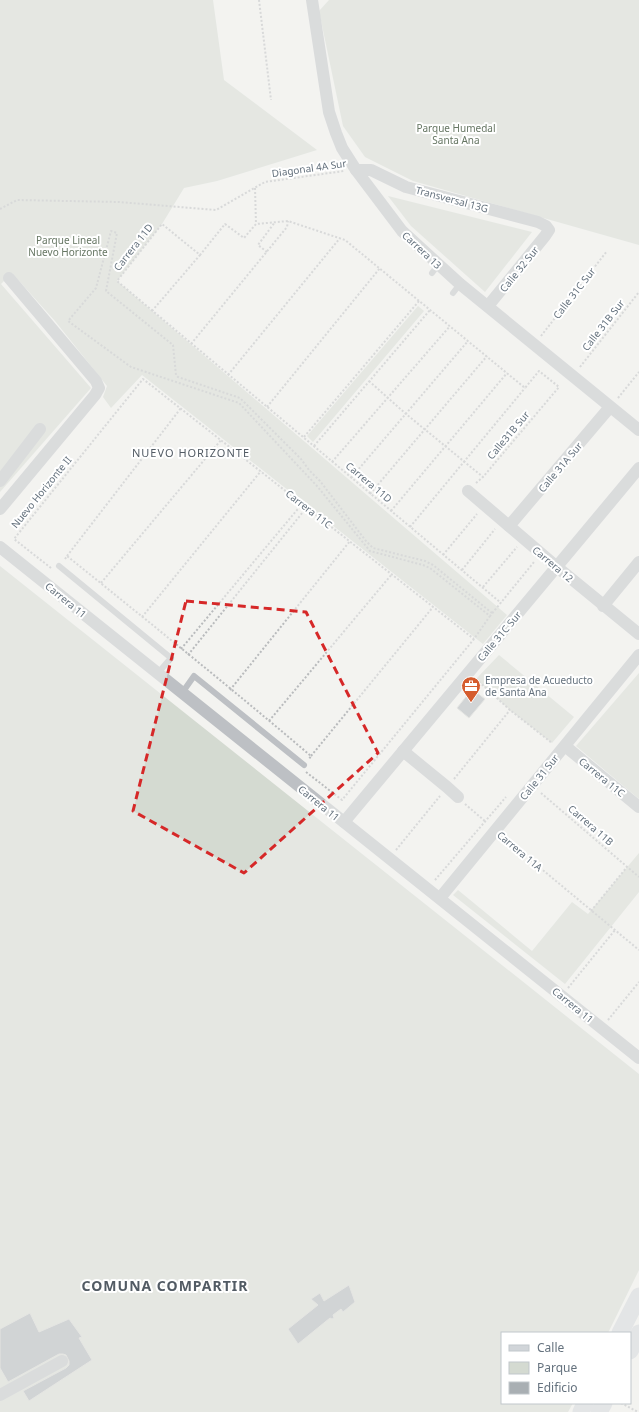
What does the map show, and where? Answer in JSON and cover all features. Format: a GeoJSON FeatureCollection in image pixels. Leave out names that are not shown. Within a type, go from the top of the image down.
{"type":"FeatureCollection","features":[{"type":"Feature","properties":{"kind":"street","name":"Carrera 13"},"geometry":{"type":"LineString","coordinates":[[313,0],[329,112],[336,134],[342,148],[376,197],[402,231],[435,269],[457,288],[488,306],[614,402],[639,430]]}},
{"type":"Feature","properties":{"kind":"street","name":"Transversal 13G"},"geometry":{"type":"LineString","coordinates":[[356,170],[371,170],[406,187],[538,222],[546,226],[549,230]]}},
{"type":"Feature","properties":{"kind":"street"},"geometry":{"type":"LineString","coordinates":[[376,197],[389,179]]}},
{"type":"Feature","properties":{"kind":"street","name":"Calle 32 Sur"},"geometry":{"type":"LineString","coordinates":[[488,306],[549,230]]}},
{"type":"Feature","properties":{"kind":"street"},"geometry":{"type":"LineString","coordinates":[[0,509],[99,388],[96,381],[9,278]]}},
{"type":"Feature","properties":{"kind":"street","name":"Calle 31A Sur"},"geometry":{"type":"LineString","coordinates":[[509,526],[614,402]]}},
{"type":"Feature","properties":{"kind":"street"},"geometry":{"type":"LineString","coordinates":[[0,480],[40,429]]}},
{"type":"Feature","properties":{"kind":"street","name":"Calle 31C Sur"},"geometry":{"type":"LineString","coordinates":[[344,822],[639,468]]}},
{"type":"Feature","properties":{"kind":"street","name":"Carrera 12"},"geometry":{"type":"LineString","coordinates":[[468,491],[603,606],[639,634]]}},
{"type":"Feature","properties":{"kind":"street","name":"Carrera 11"},"geometry":{"type":"LineString","coordinates":[[0,547],[639,1058]]}},
{"type":"Feature","properties":{"kind":"street"},"geometry":{"type":"LineString","coordinates":[[603,606],[639,562]]}},
{"type":"Feature","properties":{"kind":"street","name":"Calle 31 Sur"},"geometry":{"type":"LineString","coordinates":[[440,898],[639,655]]}},
{"type":"Feature","properties":{"kind":"street","name":"Carrera 11C"},"geometry":{"type":"LineString","coordinates":[[565,746],[639,807]]}},
{"type":"Feature","properties":{"kind":"street"},"geometry":{"type":"LineString","coordinates":[[403,751],[458,797]]}},
{"type":"Feature","properties":{"kind":"street"},"geometry":{"type":"LineString","coordinates":[[621,1332],[639,1296]]}},
{"type":"Feature","properties":{"kind":"street"},"geometry":{"type":"LineString","coordinates":[[0,1395],[62,1361]]}},
{"type":"Feature","properties":{"kind":"lane"},"geometry":{"type":"LineString","coordinates":[[59,566],[171,658],[158,673]]}},
{"type":"Feature","properties":{"kind":"lane"},"geometry":{"type":"LineString","coordinates":[[182,693],[194,676],[304,764]]}},
{"type":"Feature","properties":{"kind":"path"},"geometry":{"type":"LineString","coordinates":[[259,0],[271,100]]}},
{"type":"Feature","properties":{"kind":"path","name":"Diagonal 4A Sur"},"geometry":{"type":"LineString","coordinates":[[255,188],[265,182],[356,170]]}},
{"type":"Feature","properties":{"kind":"path"},"geometry":{"type":"LineString","coordinates":[[0,209],[17,200],[119,202],[216,210],[255,188],[256,224],[244,238],[225,224],[152,311]]}},
{"type":"Feature","properties":{"kind":"path"},"geometry":{"type":"LineString","coordinates":[[256,224],[288,221],[345,240],[525,388],[410,527]]}},
{"type":"Feature","properties":{"kind":"path"},"geometry":{"type":"LineString","coordinates":[[191,344],[267,252],[287,226],[288,221]]}},
{"type":"Feature","properties":{"kind":"path"},"geometry":{"type":"LineString","coordinates":[[267,252],[258,245],[275,222]]}},
{"type":"Feature","properties":{"kind":"path","name":"Carrera 11D"},"geometry":{"type":"LineString","coordinates":[[200,255],[162,224],[117,281],[501,603]]}},
{"type":"Feature","properties":{"kind":"path"},"geometry":{"type":"LineString","coordinates":[[490,616],[430,568],[370,550],[317,486],[239,403],[131,367],[68,321],[96,288],[111,231],[117,233],[106,290],[173,345],[176,375],[178,377],[240,398],[301,459],[373,548],[433,564],[492,613]]}},
{"type":"Feature","properties":{"kind":"path"},"geometry":{"type":"LineString","coordinates":[[228,375],[340,238]]}},
{"type":"Feature","properties":{"kind":"path","name":"Calle 31C Sur"},"geometry":{"type":"LineString","coordinates":[[541,336],[607,251]]}},
{"type":"Feature","properties":{"kind":"path"},"geometry":{"type":"LineString","coordinates":[[267,407],[380,268]]}},
{"type":"Feature","properties":{"kind":"path","name":"Calle 31B Sur"},"geometry":{"type":"LineString","coordinates":[[580,367],[639,292]]}},
{"type":"Feature","properties":{"kind":"path"},"geometry":{"type":"LineString","coordinates":[[304,438],[419,301]]}},
{"type":"Feature","properties":{"kind":"path"},"geometry":{"type":"LineString","coordinates":[[314,446],[430,310]]}},
{"type":"Feature","properties":{"kind":"path"},"geometry":{"type":"LineString","coordinates":[[332,462],[450,326]]}},
{"type":"Feature","properties":{"kind":"path"},"geometry":{"type":"LineString","coordinates":[[352,478],[468,341]]}},
{"type":"Feature","properties":{"kind":"path"},"geometry":{"type":"LineString","coordinates":[[370,494],[487,356]]}},
{"type":"Feature","properties":{"kind":"path","name":"Calle31B Sur"},"geometry":{"type":"LineString","coordinates":[[468,491],[483,477],[559,387],[539,371],[525,388]]}},
{"type":"Feature","properties":{"kind":"path"},"geometry":{"type":"LineString","coordinates":[[614,402],[639,372]]}},
{"type":"Feature","properties":{"kind":"path"},"geometry":{"type":"LineString","coordinates":[[390,511],[506,373]]}},
{"type":"Feature","properties":{"kind":"path","name":"Carrera 11C"},"geometry":{"type":"LineString","coordinates":[[143,378],[474,639]]}},
{"type":"Feature","properties":{"kind":"path","name":"Nuevo Horizonte II"},"geometry":{"type":"LineString","coordinates":[[59,566],[55,571],[14,539],[143,378]]}},
{"type":"Feature","properties":{"kind":"path"},"geometry":{"type":"LineString","coordinates":[[369,381],[406,414],[446,445],[483,477]]}},
{"type":"Feature","properties":{"kind":"path"},"geometry":{"type":"LineString","coordinates":[[59,566],[181,408]]}},
{"type":"Feature","properties":{"kind":"path"},"geometry":{"type":"LineString","coordinates":[[101,583],[222,440]]}},
{"type":"Feature","properties":{"kind":"path"},"geometry":{"type":"LineString","coordinates":[[142,617],[261,471]]}},
{"type":"Feature","properties":{"kind":"path"},"geometry":{"type":"LineString","coordinates":[[181,649],[302,504]]}},
{"type":"Feature","properties":{"kind":"path"},"geometry":{"type":"LineString","coordinates":[[188,655],[307,507]]}},
{"type":"Feature","properties":{"kind":"path"},"geometry":{"type":"LineString","coordinates":[[443,555],[477,514]]}},
{"type":"Feature","properties":{"kind":"path"},"geometry":{"type":"LineString","coordinates":[[462,570],[495,529]]}},
{"type":"Feature","properties":{"kind":"path"},"geometry":{"type":"LineString","coordinates":[[230,690],[350,541]]}},
{"type":"Feature","properties":{"kind":"path"},"geometry":{"type":"LineString","coordinates":[[483,588],[517,547]]}},
{"type":"Feature","properties":{"kind":"path"},"geometry":{"type":"LineString","coordinates":[[68,556],[311,756]]}},
{"type":"Feature","properties":{"kind":"path"},"geometry":{"type":"LineString","coordinates":[[434,607],[304,764],[304,770],[342,800],[474,639],[492,613],[534,561]]}},
{"type":"Feature","properties":{"kind":"path"},"geometry":{"type":"LineString","coordinates":[[269,721],[392,574]]}},
{"type":"Feature","properties":{"kind":"path"},"geometry":{"type":"LineString","coordinates":[[476,679],[510,710],[552,743]]}},
{"type":"Feature","properties":{"kind":"path","name":"Carrera 11B"},"geometry":{"type":"LineString","coordinates":[[532,786],[639,877]]}},
{"type":"Feature","properties":{"kind":"path"},"geometry":{"type":"LineString","coordinates":[[431,884],[511,792]]}},
{"type":"Feature","properties":{"kind":"path","name":"Carrera 11A"},"geometry":{"type":"LineString","coordinates":[[458,797],[495,830],[639,950]]}},
{"type":"Feature","properties":{"kind":"path"},"geometry":{"type":"LineString","coordinates":[[591,911],[627,867]]}},
{"type":"Feature","properties":{"kind":"path"},"geometry":{"type":"LineString","coordinates":[[565,990],[615,930]]}},
{"type":"Feature","properties":{"kind":"path"},"geometry":{"type":"LineString","coordinates":[[606,1023],[639,982]]}},
{"type":"Feature","properties":{"kind":"path"},"geometry":{"type":"LineString","coordinates":[[623,1404],[638,1412]]}},
{"type":"Feature","properties":{"kind":"highlighted area"},"geometry":{"type":"Polygon","coordinates":[[[186,601],[306,612],[378,753],[244,873],[133,811],[186,601]]]}},
{"type":"Feature","properties":{"kind":"green space","name":"Parque Lineal Nuevo Horizonte"},"geometry":{"type":"Polygon","coordinates":[[[0,0],[213,0],[224,80],[317,150],[217,181],[184,188],[162,224],[117,281],[507,615],[483,644],[142,375],[111,408],[103,397],[107,386],[55,321],[12,273],[1,284],[91,388],[0,492],[0,0]]]}},
{"type":"Feature","properties":{"kind":"green space","name":"Parque Humedal Santa Ana"},"geometry":{"type":"Polygon","coordinates":[[[329,0],[639,0],[639,245],[413,181],[365,157],[343,126],[319,11],[329,0]]]}},
{"type":"Feature","properties":{"kind":"green space"},"geometry":{"type":"Polygon","coordinates":[[[388,196],[532,232],[485,292],[411,226],[388,196]]]}},
{"type":"Feature","properties":{"kind":"green space"},"geometry":{"type":"Polygon","coordinates":[[[418,306],[424,311],[313,442],[307,436],[418,306]]]}},
{"type":"Feature","properties":{"kind":"green space"},"geometry":{"type":"Polygon","coordinates":[[[0,566],[639,1074],[639,1270],[608,1332],[501,1332],[501,1404],[572,1404],[568,1412],[0,1412],[0,566]]]}},
{"type":"Feature","properties":{"kind":"green space"},"geometry":{"type":"Polygon","coordinates":[[[499,655],[574,717],[552,743],[510,710],[476,679],[499,655]]]}},
{"type":"Feature","properties":{"kind":"green space"},"geometry":{"type":"Polygon","coordinates":[[[639,673],[639,799],[576,746],[639,673]]]}},
{"type":"Feature","properties":{"kind":"green space"},"geometry":{"type":"Polygon","coordinates":[[[639,853],[639,892],[565,984],[453,895],[458,890],[532,951],[572,902],[588,914],[639,853]]]}},
{"type":"Feature","properties":{"kind":"building","name":"Empresa de Acueducto de Santa Ana"},"geometry":{"type":"Polygon","coordinates":[[[472,689],[485,699],[469,718],[457,708],[472,689]]]}},
{"type":"Feature","properties":{"kind":"building"},"geometry":{"type":"Polygon","coordinates":[[[349,1285],[355,1302],[343,1312],[341,1309],[333,1315],[334,1318],[330,1318],[298,1344],[288,1329],[318,1305],[311,1299],[320,1293],[324,1301],[349,1285]]]}},
{"type":"Feature","properties":{"kind":"building"},"geometry":{"type":"Polygon","coordinates":[[[30,1313],[39,1332],[69,1319],[82,1337],[79,1338],[92,1360],[29,1401],[23,1391],[69,1365],[66,1355],[59,1354],[8,1382],[0,1368],[0,1329],[30,1313]]]}},
{"type":"Feature","properties":{"kind":"place","name":"Empresa de Acueducto de Santa Ana"},"geometry":{"type":"Point","coordinates":[471,703]}},
{"type":"Feature","properties":{"kind":"district","name":"NUEVO HORIZONTE"},"geometry":{"type":"Point","coordinates":[191,453]}},
{"type":"Feature","properties":{"kind":"district","name":"COMUNA COMPARTIR"},"geometry":{"type":"Point","coordinates":[165,1286]}}]}
